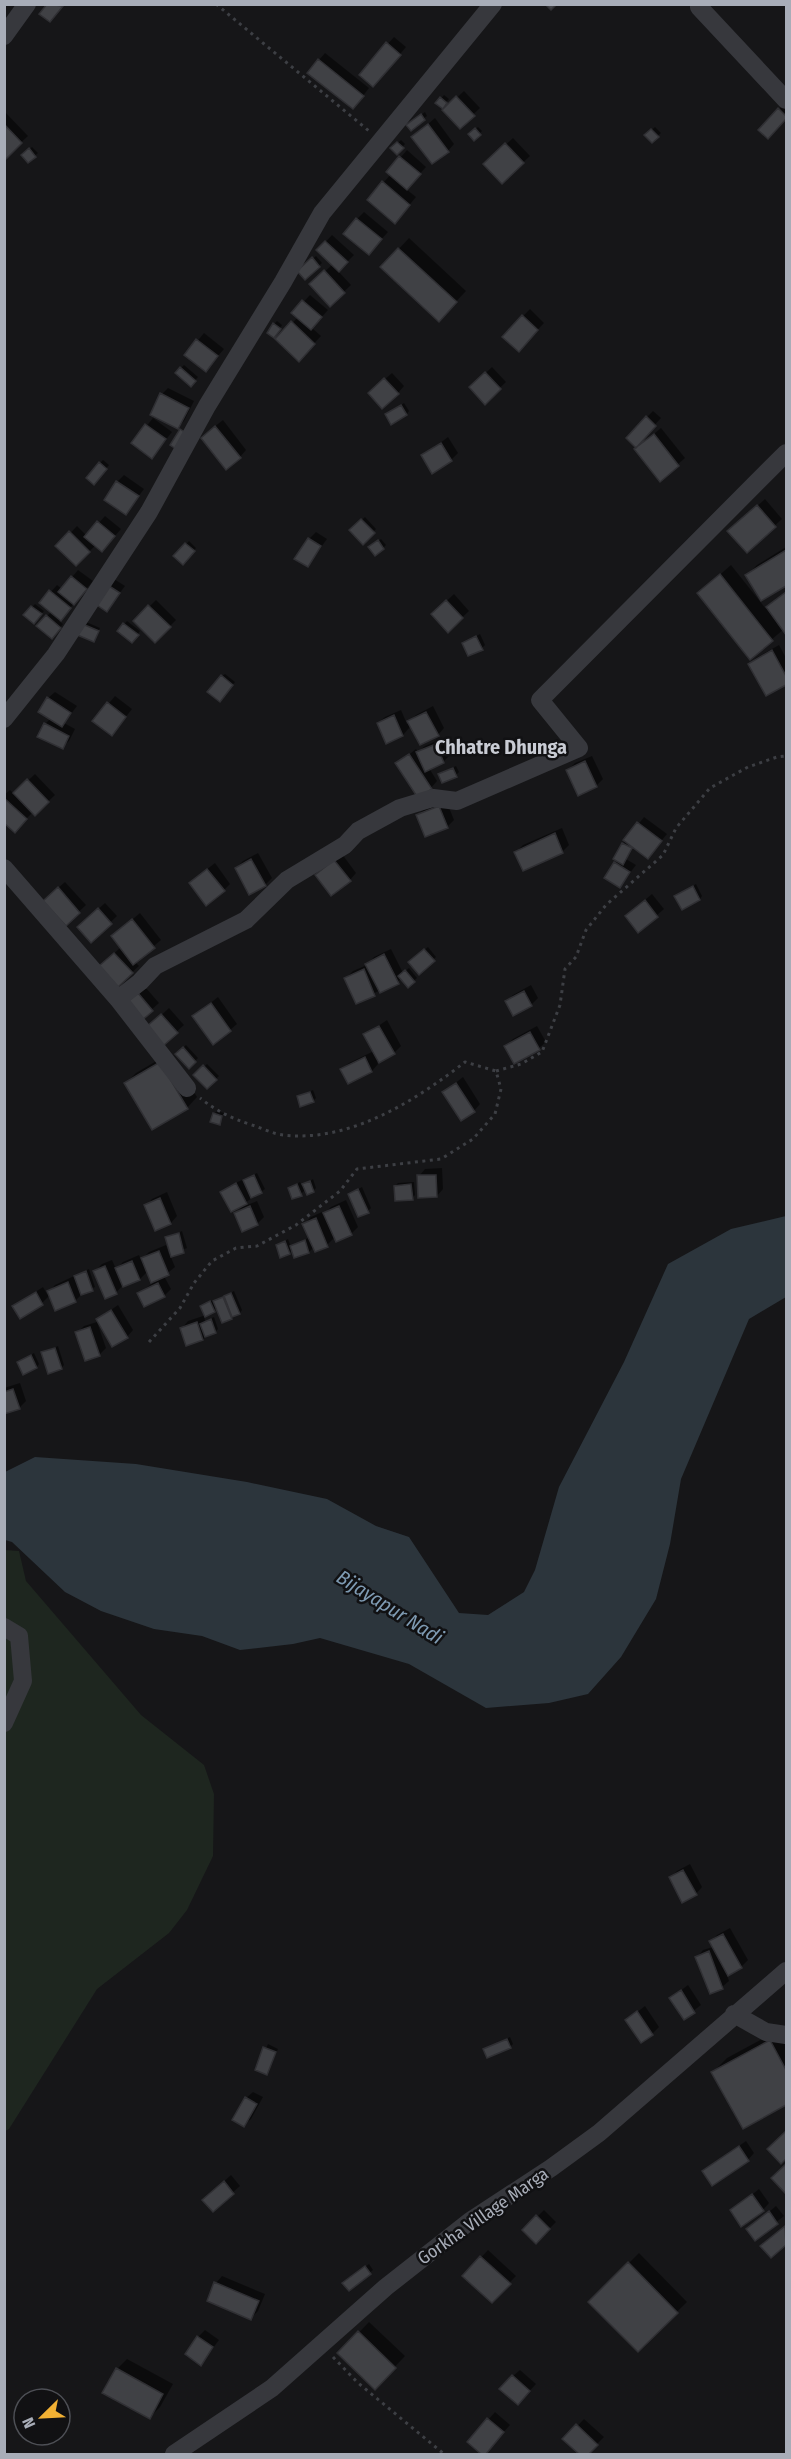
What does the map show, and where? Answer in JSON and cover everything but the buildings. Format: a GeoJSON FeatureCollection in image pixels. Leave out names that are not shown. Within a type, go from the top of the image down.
{"type":"FeatureCollection","features":[{"type":"Feature","properties":{"kind":"street"},"geometry":{"type":"LineString","coordinates":[[4,36],[27,4]]}},
{"type":"Feature","properties":{"kind":"street"},"geometry":{"type":"LineString","coordinates":[[4,719],[56,654],[149,512],[207,406],[283,282],[322,213],[493,4]]}},
{"type":"Feature","properties":{"kind":"street"},"geometry":{"type":"LineString","coordinates":[[700,4],[699,7],[786,100]]}},
{"type":"Feature","properties":{"kind":"street"},"geometry":{"type":"LineString","coordinates":[[118,999],[140,982],[155,966],[246,920],[287,880],[345,845],[358,831],[400,808],[433,798],[458,801],[579,748],[540,700],[786,453]]}},
{"type":"Feature","properties":{"kind":"street"},"geometry":{"type":"LineString","coordinates":[[4,868],[118,999],[187,1088]]}},
{"type":"Feature","properties":{"kind":"street"},"geometry":{"type":"LineString","coordinates":[[4,1627],[19,1636],[23,1681],[4,1723]]}},
{"type":"Feature","properties":{"kind":"street","name":"Gorkha Village Marga"},"geometry":{"type":"LineString","coordinates":[[174,2454],[272,2388],[386,2287],[470,2221],[599,2133],[786,1971]]}},
{"type":"Feature","properties":{"kind":"street"},"geometry":{"type":"LineString","coordinates":[[734,2014],[766,2032],[786,2035]]}},
{"type":"Feature","properties":{"kind":"path"},"geometry":{"type":"LineString","coordinates":[[216,4],[382,141]]}},
{"type":"Feature","properties":{"kind":"path"},"geometry":{"type":"LineString","coordinates":[[187,1088],[220,1114],[281,1135],[315,1135],[385,1114],[427,1091],[465,1062],[496,1071],[521,1064],[542,1052],[560,1005],[565,969],[576,957],[586,930],[606,905],[663,855],[676,828],[710,788],[748,767],[786,756]]}},
{"type":"Feature","properties":{"kind":"path"},"geometry":{"type":"LineString","coordinates":[[149,1342],[180,1308],[194,1283],[212,1261],[236,1248],[257,1246],[296,1225],[340,1191],[357,1169],[441,1159],[473,1139],[495,1114],[501,1089],[496,1071]]}},
{"type":"Feature","properties":{"kind":"path"},"geometry":{"type":"LineString","coordinates":[[320,2344],[357,2382],[444,2454]]}},
{"type":"Feature","properties":{"kind":"shaded area"},"geometry":{"type":"Polygon","coordinates":[[[5,1550],[19,1551],[26,1581],[141,1715],[204,1765],[214,1794],[213,1856],[187,1910],[169,1933],[97,1989],[9,2129],[5,2131],[5,1550]]]}},
{"type":"Feature","properties":{"kind":"water","name":"Bijayapur Nadi"},"geometry":{"type":"Polygon","coordinates":[[[786,1216],[786,1297],[749,1319],[681,1479],[670,1544],[656,1599],[621,1657],[588,1694],[549,1703],[486,1708],[409,1664],[320,1638],[293,1644],[240,1650],[202,1636],[154,1629],[101,1611],[65,1592],[12,1542],[5,1540],[5,1472],[35,1457],[136,1464],[247,1482],[327,1499],[376,1526],[409,1537],[459,1613],[488,1615],[524,1592],[535,1570],[559,1487],[624,1362],[668,1264],[731,1229],[786,1216]]]}},
{"type":"Feature","properties":{"kind":"district","name":"Chhatre Dhunga"},"geometry":{"type":"Point","coordinates":[501,747]}}]}
